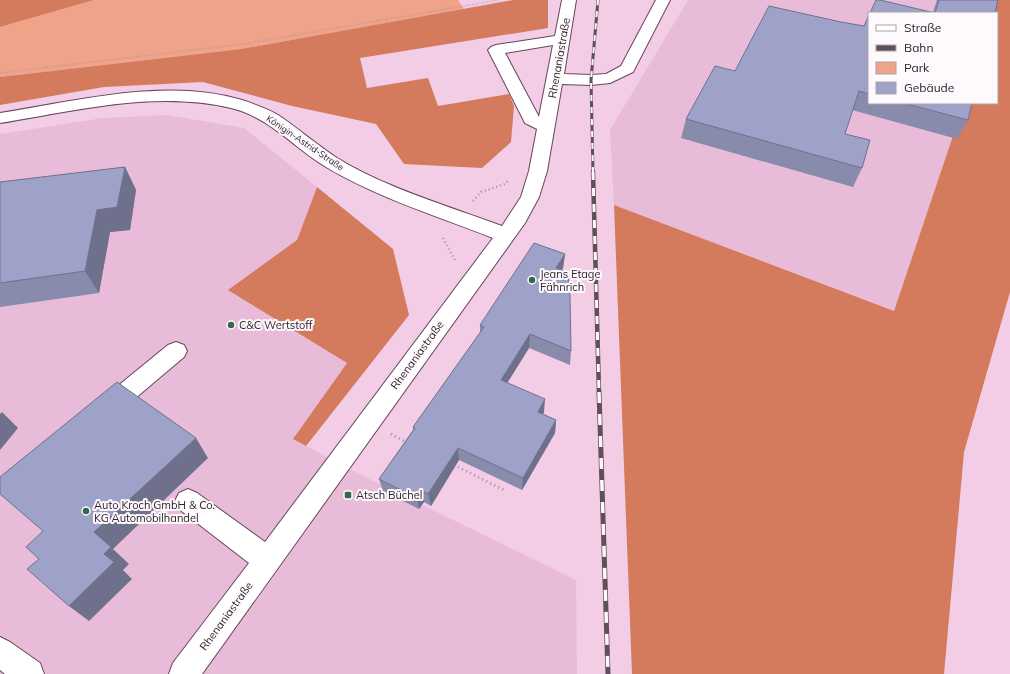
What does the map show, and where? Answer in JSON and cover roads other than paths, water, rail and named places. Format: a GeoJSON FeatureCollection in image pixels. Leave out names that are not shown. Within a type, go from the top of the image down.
{"type":"FeatureCollection","features":[{"type":"Feature","properties":{"kind":"street","name":"Rhenaniastraße"},"geometry":{"type":"LineString","coordinates":[[184,674],[518,218],[530,197],[538,171],[547,127],[569,0]]}},
{"type":"Feature","properties":{"kind":"street"},"geometry":{"type":"LineString","coordinates":[[556,79],[591,80],[610,78],[627,69],[663,0]]}},
{"type":"Feature","properties":{"kind":"street"},"geometry":{"type":"LineString","coordinates":[[547,127],[531,119],[496,50],[563,39]]}},
{"type":"Feature","properties":{"kind":"street","name":"Königin-Astrid-Straße"},"geometry":{"type":"LineString","coordinates":[[0,118],[104,101],[169,95],[204,98],[237,104],[271,118],[331,162],[374,186],[459,216],[505,235]]}},
{"type":"Feature","properties":{"kind":"street"},"geometry":{"type":"LineString","coordinates":[[91,421],[176,350]]}},
{"type":"Feature","properties":{"kind":"street"},"geometry":{"type":"LineString","coordinates":[[188,501],[267,560]]}},
{"type":"Feature","properties":{"kind":"street"},"geometry":{"type":"LineString","coordinates":[[0,652],[29,674]]}},
{"type":"Feature","properties":{"kind":"railway"},"geometry":{"type":"LineString","coordinates":[[593,173],[591,80],[598,0]]}},
{"type":"Feature","properties":{"kind":"railway"},"geometry":{"type":"LineString","coordinates":[[593,172],[599,393]]}},
{"type":"Feature","properties":{"kind":"railway"},"geometry":{"type":"LineString","coordinates":[[599,392],[608,674]]}},
{"type":"Feature","properties":{"kind":"place","name":"Jeans Etage Fähnrich"},"geometry":{"type":"Point","coordinates":[532,280]}},
{"type":"Feature","properties":{"kind":"place","name":"C&C Wertstoff"},"geometry":{"type":"Point","coordinates":[231,325]}},
{"type":"Feature","properties":{"kind":"place","name":"Atsch Büchel"},"geometry":{"type":"Point","coordinates":[348,495]}},
{"type":"Feature","properties":{"kind":"place","name":"Auto Kroch GmbH & Co. KG Automobilhandel"},"geometry":{"type":"Point","coordinates":[86,511]}}]}
